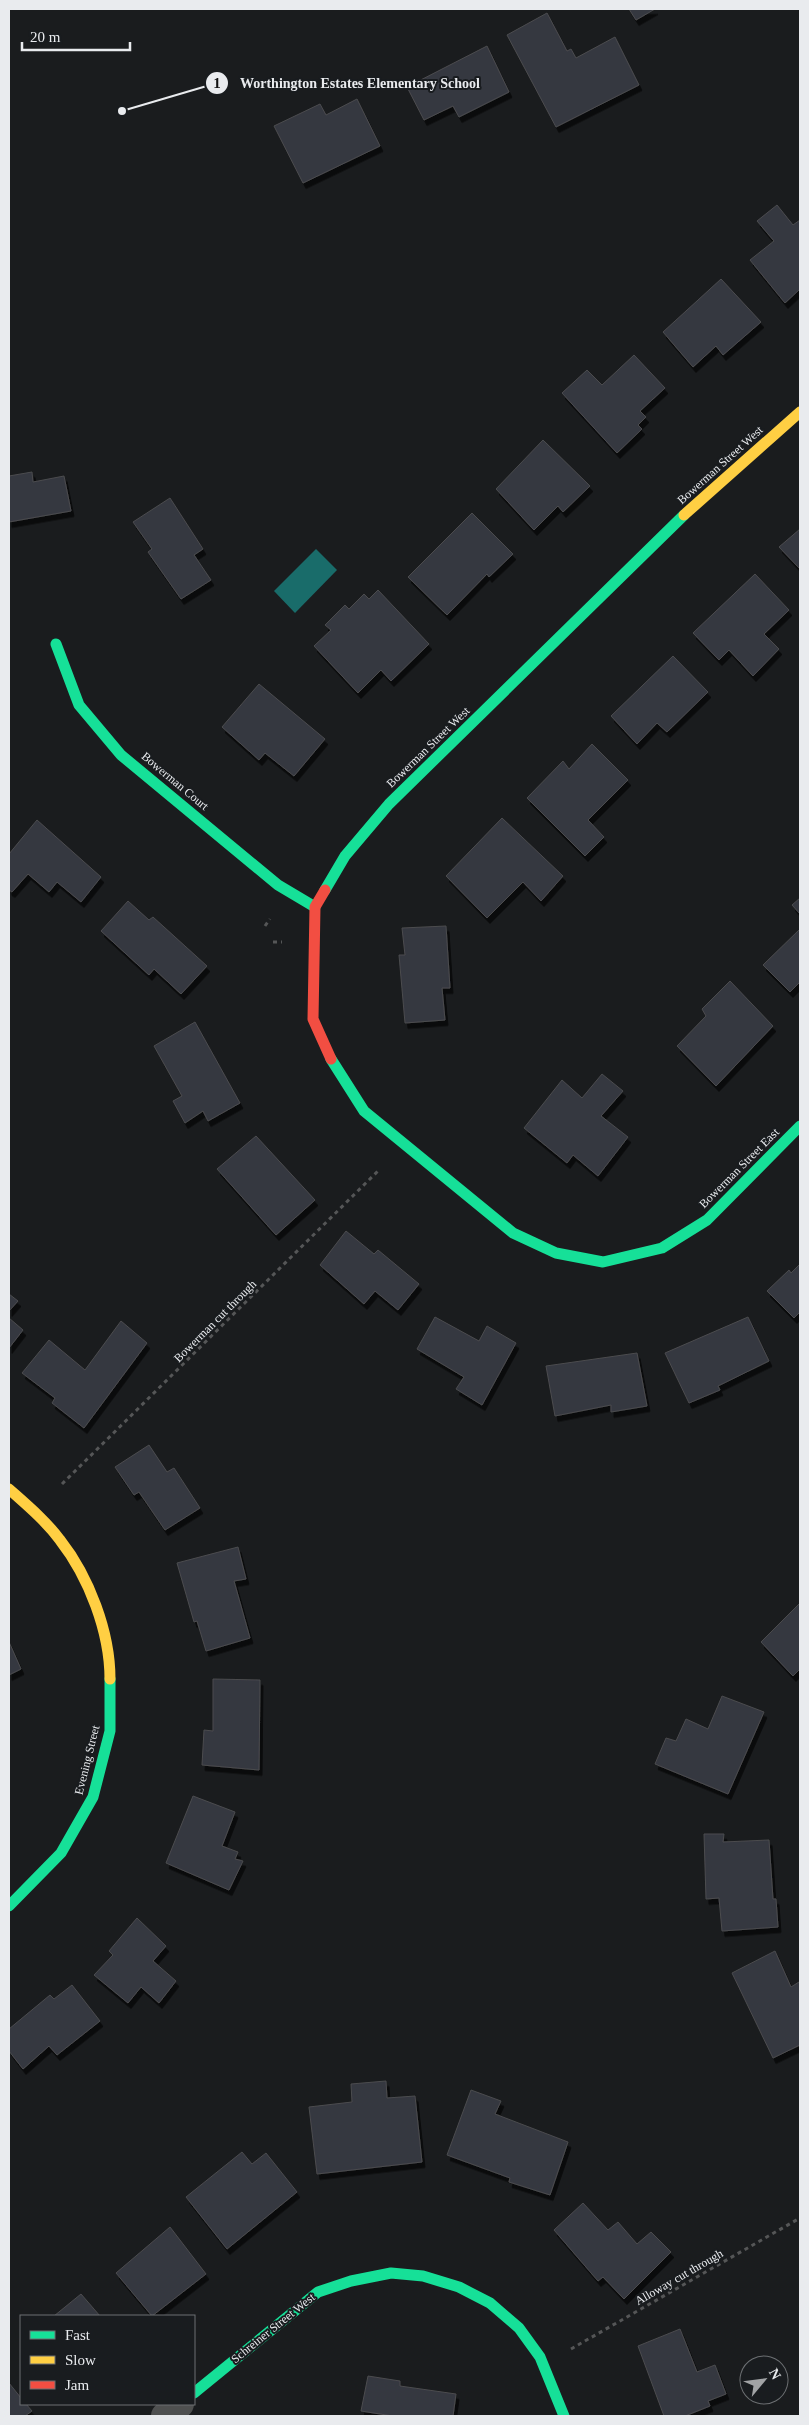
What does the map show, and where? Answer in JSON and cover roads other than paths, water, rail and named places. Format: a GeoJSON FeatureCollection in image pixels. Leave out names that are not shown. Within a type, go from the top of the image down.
{"type":"FeatureCollection","features":[{"type":"Feature","properties":{"kind":"street","name":"Bowerman Street West"},"geometry":{"type":"LineString","coordinates":[[432,1165],[364,1111],[334,1067],[312,1019],[315,907],[344,856],[389,804],[694,505],[800,412]]}},
{"type":"Feature","properties":{"kind":"street","name":"Bowerman Court"},"geometry":{"type":"LineString","coordinates":[[56,644],[79,705],[121,755],[278,886],[315,907]]}},
{"type":"Feature","properties":{"kind":"street","name":"Bowerman Street East"},"geometry":{"type":"LineString","coordinates":[[432,1165],[513,1233],[556,1253],[603,1262],[662,1248],[707,1220],[800,1126]]}},
{"type":"Feature","properties":{"kind":"street","name":"Evening Street"},"geometry":{"type":"LineString","coordinates":[[9,1489],[33,1510],[61,1541],[86,1584],[102,1622],[110,1668],[110,1731],[93,1797],[61,1852],[9,1906]]}},
{"type":"Feature","properties":{"kind":"street","name":"Schreiner Street West"},"geometry":{"type":"LineString","coordinates":[[195,2391],[318,2292],[351,2281],[391,2273],[423,2276],[459,2287],[490,2303],[519,2328],[540,2357],[564,2416]]}},
{"type":"Feature","properties":{"kind":"street"},"geometry":{"type":"LineString","coordinates":[[165,2416],[179,2405]]}},
{"type":"Feature","properties":{"kind":"water"},"geometry":{"type":"Polygon","coordinates":[[[316,549],[337,570],[295,613],[274,591],[316,549]]]}},
{"type":"Feature","properties":{"kind":"place","name":"Worthington Estates Elementary School"},"geometry":{"type":"Point","coordinates":[122,111]}}]}
